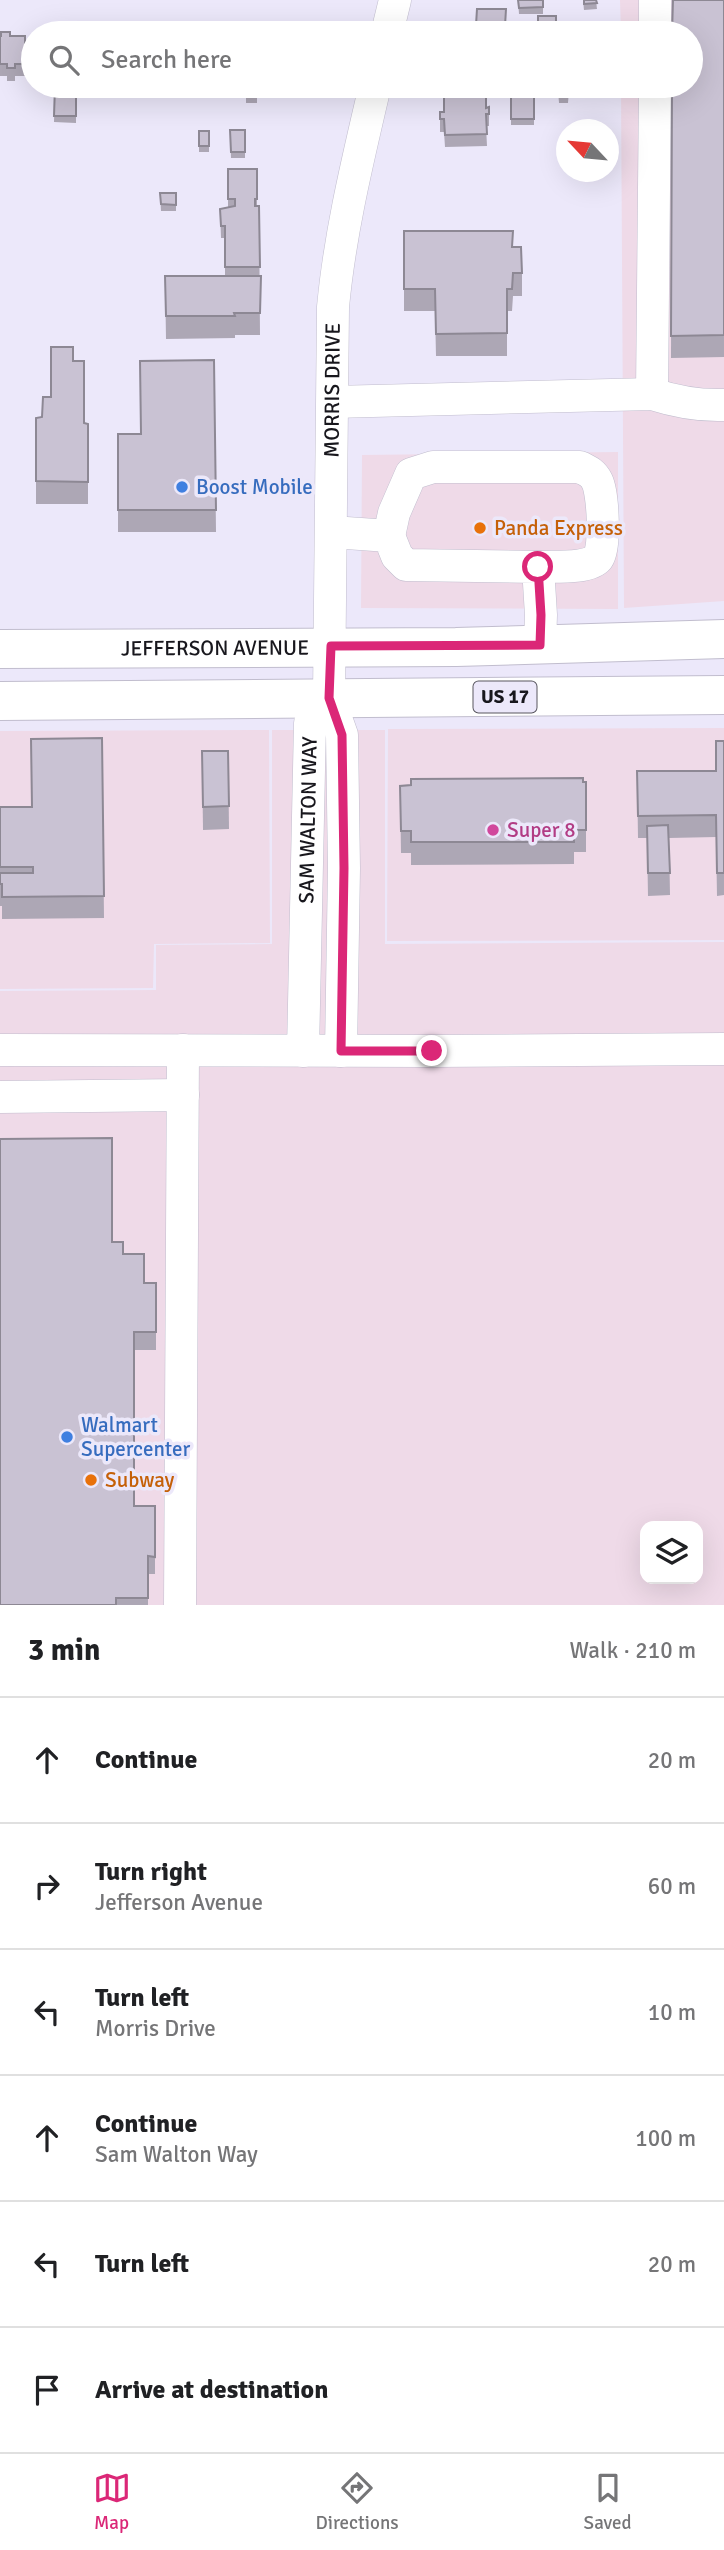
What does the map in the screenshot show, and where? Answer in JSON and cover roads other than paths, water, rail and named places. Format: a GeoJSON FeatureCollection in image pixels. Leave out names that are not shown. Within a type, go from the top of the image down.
{"type":"FeatureCollection","features":[{"type":"Feature","properties":{"kind":"main road","name":"JEFFERSON AVENUE"},"geometry":{"type":"LineString","coordinates":[[0,649],[540,645],[724,639]]}},
{"type":"Feature","properties":{"kind":"main road","name":"US 17"},"geometry":{"type":"LineString","coordinates":[[0,701],[724,695]]}},
{"type":"Feature","properties":{"kind":"street"},"geometry":{"type":"LineString","coordinates":[[390,21],[394,0]]}},
{"type":"Feature","properties":{"kind":"street"},"geometry":{"type":"LineString","coordinates":[[655,0],[655,21]]}},
{"type":"Feature","properties":{"kind":"street","name":"MORRIS DRIVE"},"geometry":{"type":"LineString","coordinates":[[329,698],[333,307],[337,264],[372,98]]}},
{"type":"Feature","properties":{"kind":"street"},"geometry":{"type":"LineString","coordinates":[[652,394],[655,98]]}},
{"type":"Feature","properties":{"kind":"street"},"geometry":{"type":"LineString","coordinates":[[332,402],[652,394],[703,406],[724,405]]}},
{"type":"Feature","properties":{"kind":"street"},"geometry":{"type":"LineString","coordinates":[[433,467],[580,467],[591,472],[602,495],[602,550],[597,559],[588,565],[538,567],[406,565],[397,556],[390,536],[394,513],[411,474],[433,467]]}},
{"type":"Feature","properties":{"kind":"street"},"geometry":{"type":"LineString","coordinates":[[332,532],[390,536]]}},
{"type":"Feature","properties":{"kind":"street"},"geometry":{"type":"LineString","coordinates":[[538,567],[540,645]]}},
{"type":"Feature","properties":{"kind":"street","name":"SAM WALTON WAY"},"geometry":{"type":"LineString","coordinates":[[303,1051],[310,723],[329,698]]}},
{"type":"Feature","properties":{"kind":"street","name":"SAM WALTON WAY"},"geometry":{"type":"LineString","coordinates":[[329,698],[342,735],[344,868],[341,1051]]}},
{"type":"Feature","properties":{"kind":"street"},"geometry":{"type":"LineString","coordinates":[[0,1050],[724,1049]]}},
{"type":"Feature","properties":{"kind":"street"},"geometry":{"type":"LineString","coordinates":[[180,1605],[183,1050]]}},
{"type":"Feature","properties":{"kind":"street"},"geometry":{"type":"LineString","coordinates":[[0,1097],[183,1095]]}},
{"type":"Feature","properties":{"kind":"place","name":"Boost Mobile"},"geometry":{"type":"Point","coordinates":[182,487]}},
{"type":"Feature","properties":{"kind":"place","name":"Panda Express"},"geometry":{"type":"Point","coordinates":[480,528]}},
{"type":"Feature","properties":{"kind":"place","name":"Super 8"},"geometry":{"type":"Point","coordinates":[493,830]}},
{"type":"Feature","properties":{"kind":"place","name":"Walmart Supercenter"},"geometry":{"type":"Point","coordinates":[67,1437]}},
{"type":"Feature","properties":{"kind":"place","name":"Subway"},"geometry":{"type":"Point","coordinates":[91,1480]}}]}
